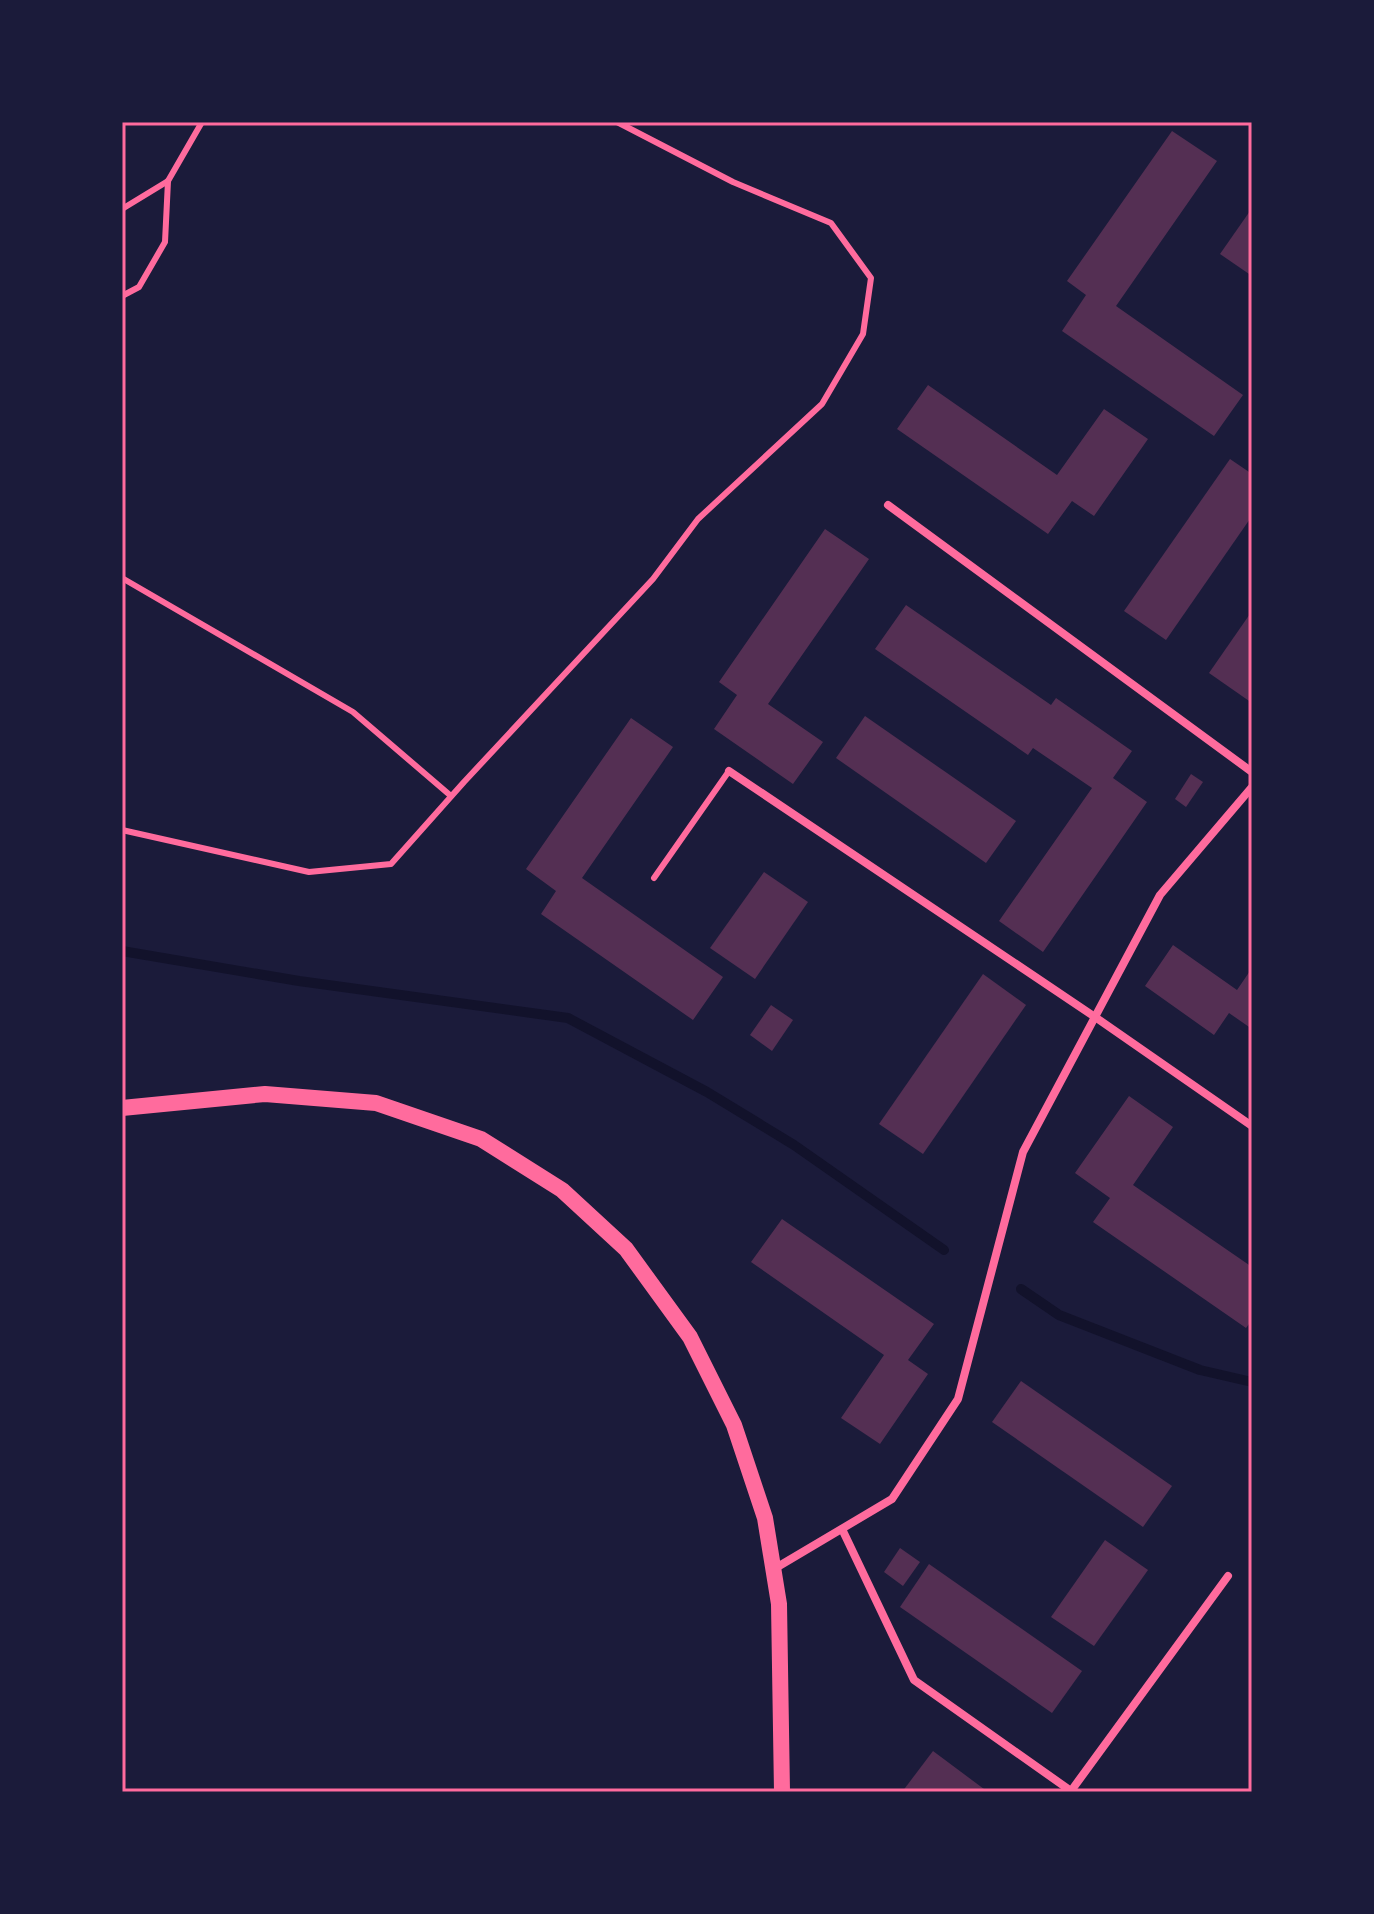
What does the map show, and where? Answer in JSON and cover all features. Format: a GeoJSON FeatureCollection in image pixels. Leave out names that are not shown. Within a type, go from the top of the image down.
{"type":"FeatureCollection","features":[{"type":"Feature","properties":{"kind":"main road"},"geometry":{"type":"LineString","coordinates":[[122,1108],[265,1094],[376,1103],[481,1139],[562,1190],[626,1249],[690,1337],[734,1425],[765,1518],[779,1604],[782,1792]]}},
{"type":"Feature","properties":{"kind":"street"},"geometry":{"type":"LineString","coordinates":[[888,505],[1252,772]]}},
{"type":"Feature","properties":{"kind":"street"},"geometry":{"type":"LineString","coordinates":[[729,771],[1252,1126]]}},
{"type":"Feature","properties":{"kind":"street"},"geometry":{"type":"LineString","coordinates":[[773,1569],[892,1499],[958,1399],[1023,1152],[1160,895],[1252,787]]}},
{"type":"Feature","properties":{"kind":"street"},"geometry":{"type":"LineString","coordinates":[[842,1529],[914,1680],[1071,1791],[1228,1576]]}},
{"type":"Feature","properties":{"kind":"lane"},"geometry":{"type":"LineString","coordinates":[[122,296],[139,287],[165,242],[168,181],[202,122]]}},
{"type":"Feature","properties":{"kind":"lane"},"geometry":{"type":"LineString","coordinates":[[122,830],[309,872],[391,864],[653,579],[698,519],[822,404],[863,334],[871,278],[831,223],[733,182],[617,122]]}},
{"type":"Feature","properties":{"kind":"lane"},"geometry":{"type":"LineString","coordinates":[[122,209],[168,181]]}},
{"type":"Feature","properties":{"kind":"lane"},"geometry":{"type":"LineString","coordinates":[[122,578],[353,712],[451,796]]}},
{"type":"Feature","properties":{"kind":"lane"},"geometry":{"type":"LineString","coordinates":[[654,878],[729,771]]}},
{"type":"Feature","properties":{"kind":"building"},"geometry":{"type":"Polygon","coordinates":[[[1172,131],[1217,161],[1116,306],[1243,395],[1214,436],[1062,331],[1086,295],[1067,281],[1172,131]]]}},
{"type":"Feature","properties":{"kind":"building"},"geometry":{"type":"Polygon","coordinates":[[[1250,211],[1252,213],[1252,276],[1220,254],[1250,211]]]}},
{"type":"Feature","properties":{"kind":"building"},"geometry":{"type":"Polygon","coordinates":[[[928,385],[1057,475],[1104,409],[1148,439],[1094,516],[1072,501],[1048,534],[897,429],[928,385]]]}},
{"type":"Feature","properties":{"kind":"building"},"geometry":{"type":"Polygon","coordinates":[[[1230,459],[1252,474],[1252,516],[1166,640],[1124,611],[1230,459]]]}},
{"type":"Feature","properties":{"kind":"building"},"geometry":{"type":"Polygon","coordinates":[[[825,529],[869,559],[768,704],[823,742],[793,784],[714,729],[737,695],[719,682],[825,529]]]}},
{"type":"Feature","properties":{"kind":"building"},"geometry":{"type":"Polygon","coordinates":[[[906,605],[1051,705],[1056,698],[1132,751],[1113,778],[1147,802],[1043,952],[999,921],[1092,788],[1033,748],[1028,755],[875,649],[906,605]]]}},
{"type":"Feature","properties":{"kind":"building"},"geometry":{"type":"Polygon","coordinates":[[[1252,611],[1252,703],[1209,673],[1252,611]]]}},
{"type":"Feature","properties":{"kind":"building"},"geometry":{"type":"Polygon","coordinates":[[[865,716],[1016,821],[986,863],[836,758],[865,716]]]}},
{"type":"Feature","properties":{"kind":"building"},"geometry":{"type":"Polygon","coordinates":[[[631,718],[673,747],[582,878],[723,977],[693,1020],[541,914],[556,891],[526,869],[631,718]]]}},
{"type":"Feature","properties":{"kind":"building"},"geometry":{"type":"Polygon","coordinates":[[[1191,774],[1203,782],[1186,807],[1175,799],[1191,774]]]}},
{"type":"Feature","properties":{"kind":"building"},"geometry":{"type":"Polygon","coordinates":[[[764,872],[808,902],[755,979],[710,948],[764,872]]]}},
{"type":"Feature","properties":{"kind":"building"},"geometry":{"type":"Polygon","coordinates":[[[1173,945],[1237,990],[1252,968],[1252,1029],[1229,1013],[1214,1035],[1145,986],[1173,945]]]}},
{"type":"Feature","properties":{"kind":"building"},"geometry":{"type":"Polygon","coordinates":[[[983,974],[1026,1005],[923,1154],[879,1124],[983,974]]]}},
{"type":"Feature","properties":{"kind":"building"},"geometry":{"type":"Polygon","coordinates":[[[771,1005],[793,1020],[772,1051],[750,1035],[771,1005]]]}},
{"type":"Feature","properties":{"kind":"building"},"geometry":{"type":"Polygon","coordinates":[[[1129,1096],[1173,1127],[1133,1185],[1252,1267],[1252,1320],[1246,1328],[1093,1222],[1110,1198],[1075,1173],[1129,1096]]]}},
{"type":"Feature","properties":{"kind":"building"},"geometry":{"type":"Polygon","coordinates":[[[782,1219],[934,1324],[908,1360],[928,1374],[880,1444],[841,1418],[884,1355],[751,1262],[782,1219]]]}},
{"type":"Feature","properties":{"kind":"building"},"geometry":{"type":"Polygon","coordinates":[[[1021,1381],[1172,1486],[1143,1527],[992,1422],[1021,1381]]]}},
{"type":"Feature","properties":{"kind":"building"},"geometry":{"type":"Polygon","coordinates":[[[1105,1540],[1148,1570],[1094,1646],[1051,1617],[1105,1540]]]}},
{"type":"Feature","properties":{"kind":"building"},"geometry":{"type":"Polygon","coordinates":[[[900,1548],[920,1562],[903,1586],[884,1572],[900,1548]]]}},
{"type":"Feature","properties":{"kind":"building"},"geometry":{"type":"Polygon","coordinates":[[[929,1564],[1082,1671],[1052,1713],[900,1607],[929,1564]]]}},
{"type":"Feature","properties":{"kind":"building"},"geometry":{"type":"Polygon","coordinates":[[[933,1751],[988,1792],[902,1792],[933,1751]]]}},
{"type":"Feature","properties":{"kind":"waterway"},"geometry":{"type":"LineString","coordinates":[[122,951],[299,981],[568,1018],[707,1092],[794,1145],[944,1250]]}},
{"type":"Feature","properties":{"kind":"waterway"},"geometry":{"type":"LineString","coordinates":[[1021,1289],[1059,1315],[1200,1370],[1252,1382]]}}]}
